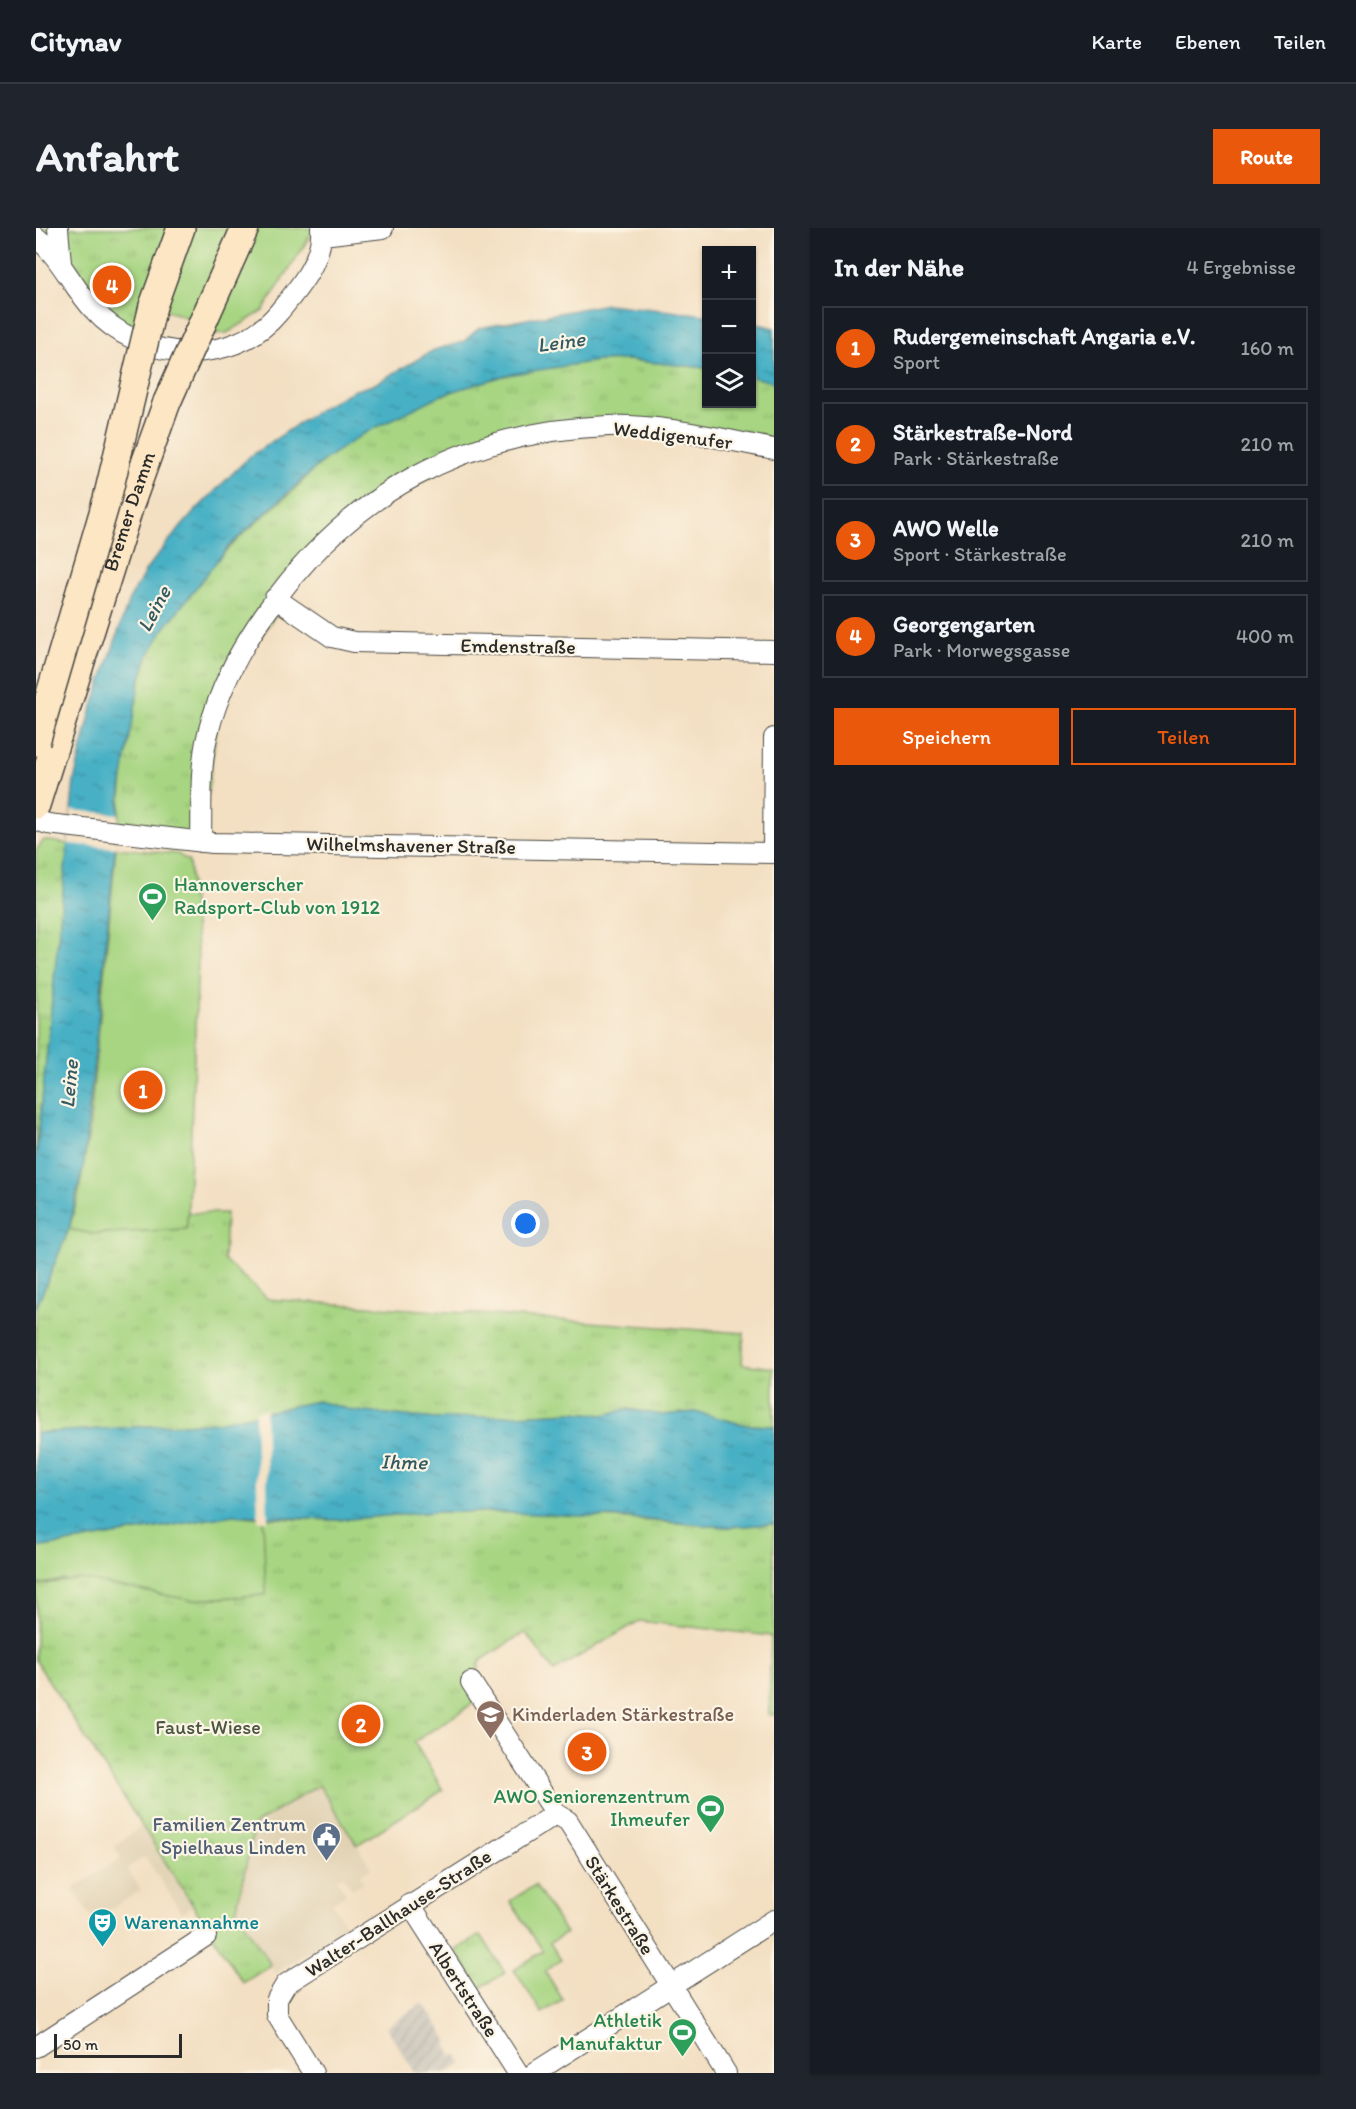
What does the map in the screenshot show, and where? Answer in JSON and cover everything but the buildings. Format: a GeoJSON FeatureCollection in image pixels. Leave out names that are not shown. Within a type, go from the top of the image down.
{"type":"FeatureCollection","features":[{"type":"Feature","properties":{"kind":"main road","name":"Bremer Damm"},"geometry":{"type":"LineString","coordinates":[[36,742],[107,498],[153,306],[181,228]]}},
{"type":"Feature","properties":{"kind":"main road","name":"Bremer Damm"},"geometry":{"type":"LineString","coordinates":[[40,816],[130,505],[167,402],[245,228]]}},
{"type":"Feature","properties":{"kind":"street"},"geometry":{"type":"LineString","coordinates":[[58,228],[60,263]]}},
{"type":"Feature","properties":{"kind":"street"},"geometry":{"type":"LineString","coordinates":[[36,237],[60,263],[94,310],[132,338],[163,350],[211,352],[254,335],[271,322],[294,293],[314,262],[321,231],[383,228]]}},
{"type":"Feature","properties":{"kind":"street","name":"Weddigenufer"},"geometry":{"type":"LineString","coordinates":[[201,842],[203,763],[208,734],[221,694],[238,658],[275,598],[326,540],[386,491],[449,459],[480,447],[543,432],[609,426],[707,436],[774,449]]}},
{"type":"Feature","properties":{"kind":"street","name":"Emdenstraße"},"geometry":{"type":"LineString","coordinates":[[275,598],[332,637],[354,642],[774,651]]}},
{"type":"Feature","properties":{"kind":"street"},"geometry":{"type":"LineString","coordinates":[[774,738],[774,853]]}},
{"type":"Feature","properties":{"kind":"street","name":"Wilhelmshavener Straße"},"geometry":{"type":"LineString","coordinates":[[40,816],[201,842],[774,853]]}},
{"type":"Feature","properties":{"kind":"street","name":"Stärkestraße"},"geometry":{"type":"LineString","coordinates":[[471,1682],[498,1734],[527,1779],[555,1814],[568,1821],[726,2073]]}},
{"type":"Feature","properties":{"kind":"street","name":"Walter-Ballhause-Straße"},"geometry":{"type":"LineString","coordinates":[[313,2073],[277,2015],[277,1998],[286,1984],[555,1814]]}},
{"type":"Feature","properties":{"kind":"street","name":"Albertstraße"},"geometry":{"type":"LineString","coordinates":[[410,1904],[518,2073]]}},
{"type":"Feature","properties":{"kind":"street"},"geometry":{"type":"LineString","coordinates":[[534,2073],[774,1920]]}},
{"type":"Feature","properties":{"kind":"street"},"geometry":{"type":"LineString","coordinates":[[36,2047],[206,1936]]}},
{"type":"Feature","properties":{"kind":"shaded area"},"geometry":{"type":"Polygon","coordinates":[[[319,1785],[372,1868],[360,1875],[364,1882],[352,1889],[343,1875],[337,1879],[346,1894],[332,1903],[347,1927],[276,1973],[236,1911],[255,1824],[319,1785]]]}},
{"type":"Feature","properties":{"kind":"shaded area"},"geometry":{"type":"Polygon","coordinates":[[[142,1826],[194,1905],[182,1913],[145,1857],[127,1868],[141,1890],[93,1921],[73,1889],[121,1858],[114,1846],[142,1826]]]}},
{"type":"Feature","properties":{"kind":"shaded area"},"geometry":{"type":"Polygon","coordinates":[[[423,2003],[449,2042],[446,2044],[453,2056],[457,2054],[462,2063],[447,2073],[415,2073],[386,2027],[423,2003]]]}},
{"type":"Feature","properties":{"kind":"green space"},"geometry":{"type":"Polygon","coordinates":[[[36,228],[168,228],[133,338],[123,332],[36,228]]]}},
{"type":"Feature","properties":{"kind":"green space"},"geometry":{"type":"Polygon","coordinates":[[[193,228],[231,228],[191,319],[165,310],[193,228]]]}},
{"type":"Feature","properties":{"kind":"green space"},"geometry":{"type":"Polygon","coordinates":[[[254,228],[315,228],[263,311],[227,333],[208,334],[254,228]]]}},
{"type":"Feature","properties":{"kind":"green space"},"geometry":{"type":"Polygon","coordinates":[[[629,360],[702,368],[702,408],[756,408],[756,378],[774,382],[774,444],[643,428],[480,447],[326,540],[221,695],[201,842],[118,831],[131,720],[141,677],[152,646],[176,610],[206,572],[239,538],[330,455],[404,412],[440,396],[476,384],[552,366],[629,360]]]}},
{"type":"Feature","properties":{"kind":"green space"},"geometry":{"type":"Polygon","coordinates":[[[44,840],[68,844],[36,1159],[36,850],[44,840]]]}},
{"type":"Feature","properties":{"kind":"green space"},"geometry":{"type":"Polygon","coordinates":[[[116,848],[178,854],[189,862],[198,959],[187,1229],[92,1234],[69,1229],[78,1197],[89,1132],[116,848]]]}},
{"type":"Feature","properties":{"kind":"green space"},"geometry":{"type":"Polygon","coordinates":[[[188,1213],[226,1213],[224,1260],[268,1299],[744,1333],[742,1364],[774,1368],[774,1426],[746,1425],[695,1412],[662,1415],[628,1409],[604,1415],[574,1412],[436,1419],[355,1411],[317,1401],[218,1422],[36,1433],[36,1308],[69,1229],[92,1234],[186,1229],[188,1213]]]}},
{"type":"Feature","properties":{"kind":"green space","name":"Faust-Wiese"},"geometry":{"type":"Polygon","coordinates":[[[433,1512],[550,1513],[727,1527],[774,1524],[774,1715],[769,1715],[771,1636],[639,1621],[554,1671],[525,1632],[480,1661],[472,1704],[414,1742],[443,1790],[357,1845],[319,1785],[255,1824],[236,1911],[271,1965],[243,1983],[36,1661],[36,1585],[81,1579],[191,1600],[266,1595],[263,1518],[336,1520],[433,1512]]]}},
{"type":"Feature","properties":{"kind":"green space"},"geometry":{"type":"Polygon","coordinates":[[[233,1515],[263,1518],[267,1595],[191,1600],[63,1580],[36,1585],[36,1548],[233,1515]]]}},
{"type":"Feature","properties":{"kind":"green space"},"geometry":{"type":"Polygon","coordinates":[[[535,1885],[566,1933],[550,1943],[561,1960],[545,1971],[563,2000],[542,2013],[514,1970],[543,1951],[510,1901],[535,1885]]]}},
{"type":"Feature","properties":{"kind":"green space"},"geometry":{"type":"Polygon","coordinates":[[[481,1935],[505,1973],[480,1988],[456,1950],[481,1935]]]}},
{"type":"Feature","properties":{"kind":"water","name":"Leine"},"geometry":{"type":"Polygon","coordinates":[[[607,304],[702,315],[702,368],[629,360],[598,361],[506,375],[441,395],[363,434],[323,461],[228,547],[163,630],[149,654],[139,684],[121,789],[84,1162],[69,1229],[36,1308],[36,1159],[74,781],[90,715],[129,600],[146,570],[167,543],[195,511],[249,457],[323,407],[352,391],[373,385],[434,350],[463,342],[479,328],[607,304]]]}},
{"type":"Feature","properties":{"kind":"water"},"geometry":{"type":"Polygon","coordinates":[[[756,323],[774,328],[774,382],[756,378],[756,323]]]}},
{"type":"Feature","properties":{"kind":"water","name":"Ihme"},"geometry":{"type":"Polygon","coordinates":[[[317,1401],[355,1411],[436,1419],[574,1412],[604,1415],[628,1409],[662,1415],[695,1412],[746,1425],[774,1426],[774,1524],[727,1527],[627,1518],[490,1512],[433,1512],[336,1520],[233,1515],[36,1548],[36,1433],[218,1422],[317,1401]]]}},
{"type":"Feature","properties":{"kind":"pier"},"geometry":{"type":"Polygon","coordinates":[[[71,810],[119,814],[116,848],[68,844],[71,810]]]}},
{"type":"Feature","properties":{"kind":"pier"},"geometry":{"type":"Polygon","coordinates":[[[265,1409],[268,1521],[258,1520],[255,1412],[265,1409]]]}},
{"type":"Feature","properties":{"kind":"place","name":"Georgengarten"},"geometry":{"type":"Point","coordinates":[112,285]}},
{"type":"Feature","properties":{"kind":"place","name":"Hannoverscher Radsport-Club von 1912"},"geometry":{"type":"Point","coordinates":[153,922]}},
{"type":"Feature","properties":{"kind":"place","name":"Rudergemeinschaft Angaria e.V."},"geometry":{"type":"Point","coordinates":[143,1090]}},
{"type":"Feature","properties":{"kind":"place","name":"Stärkestraße-Nord"},"geometry":{"type":"Point","coordinates":[361,1724]}},
{"type":"Feature","properties":{"kind":"place","name":"Kinderladen Stärkestraße"},"geometry":{"type":"Point","coordinates":[491,1740]}},
{"type":"Feature","properties":{"kind":"place","name":"AWO Welle"},"geometry":{"type":"Point","coordinates":[587,1752]}},
{"type":"Feature","properties":{"kind":"place","name":"AWO Seniorenzentrum Ihmeufer"},"geometry":{"type":"Point","coordinates":[711,1834]}},
{"type":"Feature","properties":{"kind":"place","name":"Familien Zentrum Spielhaus Linden"},"geometry":{"type":"Point","coordinates":[327,1862]}},
{"type":"Feature","properties":{"kind":"place","name":"Warenannahme"},"geometry":{"type":"Point","coordinates":[103,1948]}},
{"type":"Feature","properties":{"kind":"place","name":"Athletik Manufaktur"},"geometry":{"type":"Point","coordinates":[683,2058]}}]}
